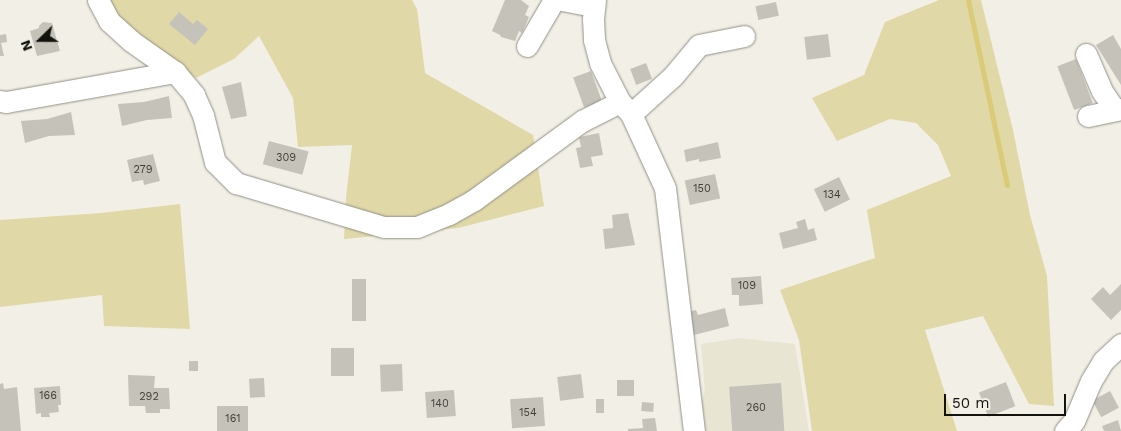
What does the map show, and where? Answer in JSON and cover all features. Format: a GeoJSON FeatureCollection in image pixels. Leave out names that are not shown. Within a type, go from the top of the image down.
{"type":"FeatureCollection","features":[{"type":"Feature","properties":{"kind":"street"},"geometry":{"type":"LineString","coordinates":[[98,0],[109,21],[131,41],[175,72],[194,95],[204,115],[216,162],[236,183],[384,227],[417,227],[449,214],[474,200],[582,121],[626,108],[673,76],[699,45],[744,36]]}},
{"type":"Feature","properties":{"kind":"street"},"geometry":{"type":"LineString","coordinates":[[527,46],[554,0]]}},
{"type":"Feature","properties":{"kind":"street"},"geometry":{"type":"LineString","coordinates":[[562,0],[595,3],[594,40],[600,63],[626,108],[665,188],[694,431]]}},
{"type":"Feature","properties":{"kind":"street"},"geometry":{"type":"LineString","coordinates":[[1086,54],[1102,91],[1118,110],[1088,116]]}},
{"type":"Feature","properties":{"kind":"street"},"geometry":{"type":"LineString","coordinates":[[0,101],[6,102],[175,72]]}},
{"type":"Feature","properties":{"kind":"street"},"geometry":{"type":"LineString","coordinates":[[1065,431],[1074,420],[1091,381],[1103,362],[1121,344]]}},
{"type":"Feature","properties":{"kind":"shaded area"},"geometry":{"type":"Polygon","coordinates":[[[104,0],[412,0],[417,9],[425,73],[533,135],[544,206],[458,228],[344,239],[352,145],[298,147],[293,98],[259,36],[234,59],[196,78],[111,12],[104,0]]]}},
{"type":"Feature","properties":{"kind":"shaded area"},"geometry":{"type":"Polygon","coordinates":[[[939,0],[981,0],[1013,130],[1030,215],[1047,276],[1054,406],[1029,404],[983,316],[925,330],[957,431],[812,431],[799,340],[780,290],[875,258],[867,210],[951,176],[938,145],[916,123],[890,119],[837,141],[812,98],[864,75],[885,22],[939,0]]]}},
{"type":"Feature","properties":{"kind":"shaded area"},"geometry":{"type":"Polygon","coordinates":[[[180,204],[190,329],[104,326],[102,295],[0,307],[0,220],[101,213],[180,204]]]}},
{"type":"Feature","properties":{"kind":"shaded area"},"geometry":{"type":"Polygon","coordinates":[[[740,338],[795,344],[809,431],[701,431],[701,404],[705,391],[701,344],[740,338]]]}},
{"type":"Feature","properties":{"kind":"building"},"geometry":{"type":"Polygon","coordinates":[[[505,0],[521,0],[529,6],[525,15],[529,17],[522,33],[519,31],[515,41],[501,37],[492,31],[505,0]]]}},
{"type":"Feature","properties":{"kind":"building"},"geometry":{"type":"Polygon","coordinates":[[[776,2],[779,16],[758,20],[755,6],[776,2]]]}},
{"type":"Feature","properties":{"kind":"building"},"geometry":{"type":"Polygon","coordinates":[[[179,12],[193,24],[197,20],[208,29],[195,45],[169,24],[179,12]]]}},
{"type":"Feature","properties":{"kind":"building"},"geometry":{"type":"Polygon","coordinates":[[[43,22],[52,23],[60,51],[37,56],[30,31],[39,28],[43,22]]]}},
{"type":"Feature","properties":{"kind":"building"},"geometry":{"type":"Polygon","coordinates":[[[6,34],[7,42],[1,43],[4,56],[0,56],[0,35],[6,34]]]}},
{"type":"Feature","properties":{"kind":"building"},"geometry":{"type":"Polygon","coordinates":[[[828,34],[831,57],[807,60],[804,37],[828,34]]]}},
{"type":"Feature","properties":{"kind":"building"},"geometry":{"type":"Polygon","coordinates":[[[1113,35],[1121,49],[1121,85],[1096,45],[1113,35]]]}},
{"type":"Feature","properties":{"kind":"building"},"geometry":{"type":"Polygon","coordinates":[[[1076,59],[1093,103],[1074,110],[1057,66],[1076,59]]]}},
{"type":"Feature","properties":{"kind":"building"},"geometry":{"type":"Polygon","coordinates":[[[646,63],[652,79],[636,85],[630,69],[646,63]]]}},
{"type":"Feature","properties":{"kind":"building"},"geometry":{"type":"Polygon","coordinates":[[[591,71],[602,101],[584,108],[573,77],[591,71]]]}},
{"type":"Feature","properties":{"kind":"building"},"geometry":{"type":"Polygon","coordinates":[[[241,82],[247,116],[231,119],[222,87],[241,82]]]}},
{"type":"Feature","properties":{"kind":"building"},"geometry":{"type":"Polygon","coordinates":[[[169,96],[172,118],[147,120],[122,126],[118,104],[144,102],[169,96]]]}},
{"type":"Feature","properties":{"kind":"building"},"geometry":{"type":"Polygon","coordinates":[[[71,112],[75,135],[49,136],[25,143],[21,121],[47,119],[71,112]]]}},
{"type":"Feature","properties":{"kind":"building"},"geometry":{"type":"Polygon","coordinates":[[[599,133],[603,155],[591,157],[593,166],[580,168],[576,148],[581,147],[579,137],[599,133]]]}},
{"type":"Feature","properties":{"kind":"building"},"geometry":{"type":"Polygon","coordinates":[[[269,141],[309,152],[302,175],[263,164],[269,141]]]}},
{"type":"Feature","properties":{"kind":"building"},"geometry":{"type":"Polygon","coordinates":[[[718,142],[721,158],[699,162],[699,159],[686,162],[684,150],[718,142]]]}},
{"type":"Feature","properties":{"kind":"building"},"geometry":{"type":"Polygon","coordinates":[[[153,154],[160,181],[144,185],[143,180],[132,182],[127,160],[153,154]]]}},
{"type":"Feature","properties":{"kind":"building"},"geometry":{"type":"Polygon","coordinates":[[[715,174],[720,198],[690,205],[685,180],[715,174]]]}},
{"type":"Feature","properties":{"kind":"building"},"geometry":{"type":"Polygon","coordinates":[[[839,177],[850,199],[825,212],[814,189],[839,177]]]}},
{"type":"Feature","properties":{"kind":"building"},"geometry":{"type":"Polygon","coordinates":[[[628,213],[635,245],[605,249],[603,229],[613,228],[612,215],[628,213]]]}},
{"type":"Feature","properties":{"kind":"building"},"geometry":{"type":"Polygon","coordinates":[[[805,219],[808,230],[814,228],[817,240],[783,249],[779,233],[798,228],[796,222],[805,219]]]}},
{"type":"Feature","properties":{"kind":"building"},"geometry":{"type":"Polygon","coordinates":[[[761,276],[763,304],[739,306],[739,295],[732,295],[731,278],[761,276]]]}},
{"type":"Feature","properties":{"kind":"building"},"geometry":{"type":"Polygon","coordinates":[[[352,279],[366,279],[366,321],[352,321],[352,279]]]}},
{"type":"Feature","properties":{"kind":"building"},"geometry":{"type":"Polygon","coordinates":[[[1121,284],[1121,310],[1111,320],[1091,299],[1103,287],[1110,295],[1121,284]]]}},
{"type":"Feature","properties":{"kind":"building"},"geometry":{"type":"Polygon","coordinates":[[[725,308],[729,326],[694,335],[688,312],[696,310],[698,315],[725,308]]]}},
{"type":"Feature","properties":{"kind":"building"},"geometry":{"type":"Polygon","coordinates":[[[331,348],[354,348],[354,376],[331,376],[331,348]]]}},
{"type":"Feature","properties":{"kind":"building"},"geometry":{"type":"Polygon","coordinates":[[[189,361],[198,361],[198,371],[189,371],[189,361]]]}},
{"type":"Feature","properties":{"kind":"building"},"geometry":{"type":"Polygon","coordinates":[[[402,364],[403,391],[381,392],[380,365],[402,364]]]}},
{"type":"Feature","properties":{"kind":"building"},"geometry":{"type":"Polygon","coordinates":[[[581,374],[584,398],[560,401],[557,377],[581,374]]]}},
{"type":"Feature","properties":{"kind":"building"},"geometry":{"type":"Polygon","coordinates":[[[128,375],[155,376],[154,388],[169,388],[170,409],[160,409],[160,413],[146,413],[145,406],[129,406],[128,375]]]}},
{"type":"Feature","properties":{"kind":"building"},"geometry":{"type":"Polygon","coordinates":[[[264,378],[265,397],[250,398],[249,379],[264,378]]]}},
{"type":"Feature","properties":{"kind":"building"},"geometry":{"type":"Polygon","coordinates":[[[617,380],[634,380],[634,396],[617,396],[617,380]]]}},
{"type":"Feature","properties":{"kind":"building"},"geometry":{"type":"Polygon","coordinates":[[[1006,382],[1015,406],[988,417],[979,392],[1006,382]]]}},
{"type":"Feature","properties":{"kind":"building"},"geometry":{"type":"Polygon","coordinates":[[[3,383],[4,389],[17,387],[21,431],[0,431],[0,384],[3,383]]]}},
{"type":"Feature","properties":{"kind":"building"},"geometry":{"type":"Polygon","coordinates":[[[781,383],[784,431],[732,431],[729,387],[781,383]]]}},
{"type":"Feature","properties":{"kind":"building"},"geometry":{"type":"Polygon","coordinates":[[[60,386],[61,405],[58,405],[59,412],[49,413],[50,417],[41,417],[41,413],[36,414],[34,388],[60,386]]]}},
{"type":"Feature","properties":{"kind":"building"},"geometry":{"type":"Polygon","coordinates":[[[454,390],[456,416],[427,418],[425,392],[454,390]]]}},
{"type":"Feature","properties":{"kind":"building"},"geometry":{"type":"Polygon","coordinates":[[[1110,391],[1119,408],[1101,417],[1092,400],[1110,391]]]}},
{"type":"Feature","properties":{"kind":"building"},"geometry":{"type":"Polygon","coordinates":[[[543,397],[545,426],[512,428],[510,399],[543,397]]]}},
{"type":"Feature","properties":{"kind":"building"},"geometry":{"type":"Polygon","coordinates":[[[596,399],[604,399],[604,413],[596,413],[596,399]]]}},
{"type":"Feature","properties":{"kind":"building"},"geometry":{"type":"Polygon","coordinates":[[[642,402],[654,403],[653,412],[641,411],[642,402]]]}},
{"type":"Feature","properties":{"kind":"building"},"geometry":{"type":"Polygon","coordinates":[[[217,406],[248,406],[248,431],[217,431],[217,406]]]}},
{"type":"Feature","properties":{"kind":"building"},"geometry":{"type":"Polygon","coordinates":[[[655,418],[657,431],[628,431],[628,429],[643,428],[642,419],[655,418]]]}},
{"type":"Feature","properties":{"kind":"building"},"geometry":{"type":"Polygon","coordinates":[[[1118,420],[1121,431],[1104,431],[1102,426],[1118,420]]]}},
{"type":"Feature","properties":{"kind":"waterway"},"geometry":{"type":"LineString","coordinates":[[968,0],[1007,185]]}}]}
